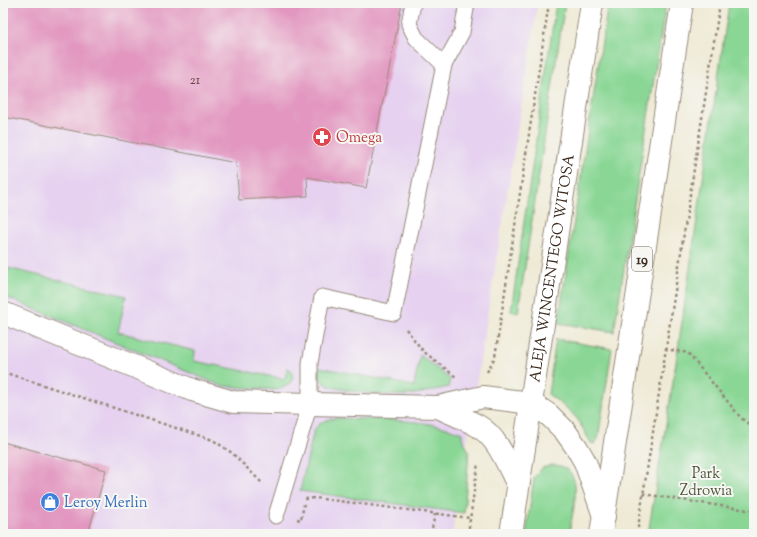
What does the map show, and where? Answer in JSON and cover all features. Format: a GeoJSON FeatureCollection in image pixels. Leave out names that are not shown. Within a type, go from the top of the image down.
{"type":"FeatureCollection","features":[{"type":"Feature","properties":{"kind":"main road","name":"ALEJA WINCENTEGO WITOSA"},"geometry":{"type":"LineString","coordinates":[[511,534],[592,3]]}},
{"type":"Feature","properties":{"kind":"main road","name":"19"},"geometry":{"type":"LineString","coordinates":[[603,525],[629,344],[682,3]]}},
{"type":"Feature","properties":{"kind":"main road"},"geometry":{"type":"LineString","coordinates":[[3,313],[192,390],[233,402],[438,407],[483,397],[531,403],[549,415],[565,431],[577,448],[585,462],[603,525]]}},
{"type":"Feature","properties":{"kind":"main road"},"geometry":{"type":"LineString","coordinates":[[438,407],[479,427],[495,444],[518,486]]}},
{"type":"Feature","properties":{"kind":"lane"},"geometry":{"type":"LineString","coordinates":[[413,3],[409,24],[416,38],[444,65]]}},
{"type":"Feature","properties":{"kind":"lane"},"geometry":{"type":"LineString","coordinates":[[276,516],[310,404],[310,363],[322,297],[394,313],[444,65],[462,32],[467,3]]}},
{"type":"Feature","properties":{"kind":"path"},"geometry":{"type":"LineString","coordinates":[[483,397],[485,376],[495,357],[549,3]]}},
{"type":"Feature","properties":{"kind":"path"},"geometry":{"type":"LineString","coordinates":[[637,534],[720,3]]}},
{"type":"Feature","properties":{"kind":"path"},"geometry":{"type":"LineString","coordinates":[[394,313],[423,351],[450,374]]}},
{"type":"Feature","properties":{"kind":"path"},"geometry":{"type":"LineString","coordinates":[[665,349],[688,353],[741,418],[754,428]]}},
{"type":"Feature","properties":{"kind":"path"},"geometry":{"type":"LineString","coordinates":[[3,372],[213,440],[232,453],[264,485]]}},
{"type":"Feature","properties":{"kind":"path"},"geometry":{"type":"LineString","coordinates":[[468,534],[478,470],[479,427]]}},
{"type":"Feature","properties":{"kind":"path"},"geometry":{"type":"LineString","coordinates":[[643,494],[754,511]]}},
{"type":"Feature","properties":{"kind":"path"},"geometry":{"type":"LineString","coordinates":[[315,498],[470,518]]}},
{"type":"Feature","properties":{"kind":"path"},"geometry":{"type":"LineString","coordinates":[[430,534],[435,514]]}},
{"type":"Feature","properties":{"kind":"shaded area"},"geometry":{"type":"Polygon","coordinates":[[[3,3],[538,3],[452,534],[3,534],[3,3]]]}},
{"type":"Feature","properties":{"kind":"green space"},"geometry":{"type":"Polygon","coordinates":[[[556,3],[565,3],[518,313],[511,311],[556,3]]]}},
{"type":"Feature","properties":{"kind":"green space"},"geometry":{"type":"Polygon","coordinates":[[[608,3],[666,3],[614,332],[558,323],[608,3]]]}},
{"type":"Feature","properties":{"kind":"green space","name":"Park Zdrowia"},"geometry":{"type":"Polygon","coordinates":[[[729,3],[754,3],[754,534],[648,534],[674,376],[729,3]]]}},
{"type":"Feature","properties":{"kind":"green space"},"geometry":{"type":"Polygon","coordinates":[[[3,267],[126,296],[118,332],[195,351],[194,361],[285,379],[287,368],[291,370],[293,377],[290,383],[285,387],[276,390],[222,386],[3,296],[3,267]]]}},
{"type":"Feature","properties":{"kind":"green space"},"geometry":{"type":"Polygon","coordinates":[[[556,339],[612,349],[598,439],[594,444],[591,443],[578,420],[570,411],[548,394],[556,339]]]}},
{"type":"Feature","properties":{"kind":"green space"},"geometry":{"type":"Polygon","coordinates":[[[420,355],[450,379],[449,387],[409,395],[379,394],[352,391],[330,386],[324,383],[319,376],[319,367],[414,386],[420,355]]]}},
{"type":"Feature","properties":{"kind":"green space"},"geometry":{"type":"Polygon","coordinates":[[[338,418],[417,422],[448,428],[462,433],[462,437],[469,452],[464,513],[300,491],[314,430],[324,421],[338,418]]]}},
{"type":"Feature","properties":{"kind":"green space"},"geometry":{"type":"Polygon","coordinates":[[[551,465],[563,467],[570,473],[574,481],[575,502],[569,534],[526,534],[534,478],[542,468],[551,465]]]}},
{"type":"Feature","properties":{"kind":"building"},"geometry":{"type":"Polygon","coordinates":[[[3,3],[402,3],[366,188],[307,177],[308,196],[239,200],[236,163],[3,117],[3,3]]]}},
{"type":"Feature","properties":{"kind":"building","name":"Leroy Merlin"},"geometry":{"type":"Polygon","coordinates":[[[3,442],[106,470],[88,534],[3,534],[3,442]]]}},
{"type":"Feature","properties":{"kind":"place","name":"Omega"},"geometry":{"type":"Point","coordinates":[322,137]}},
{"type":"Feature","properties":{"kind":"place","name":"Leroy Merlin"},"geometry":{"type":"Point","coordinates":[50,502]}}]}
